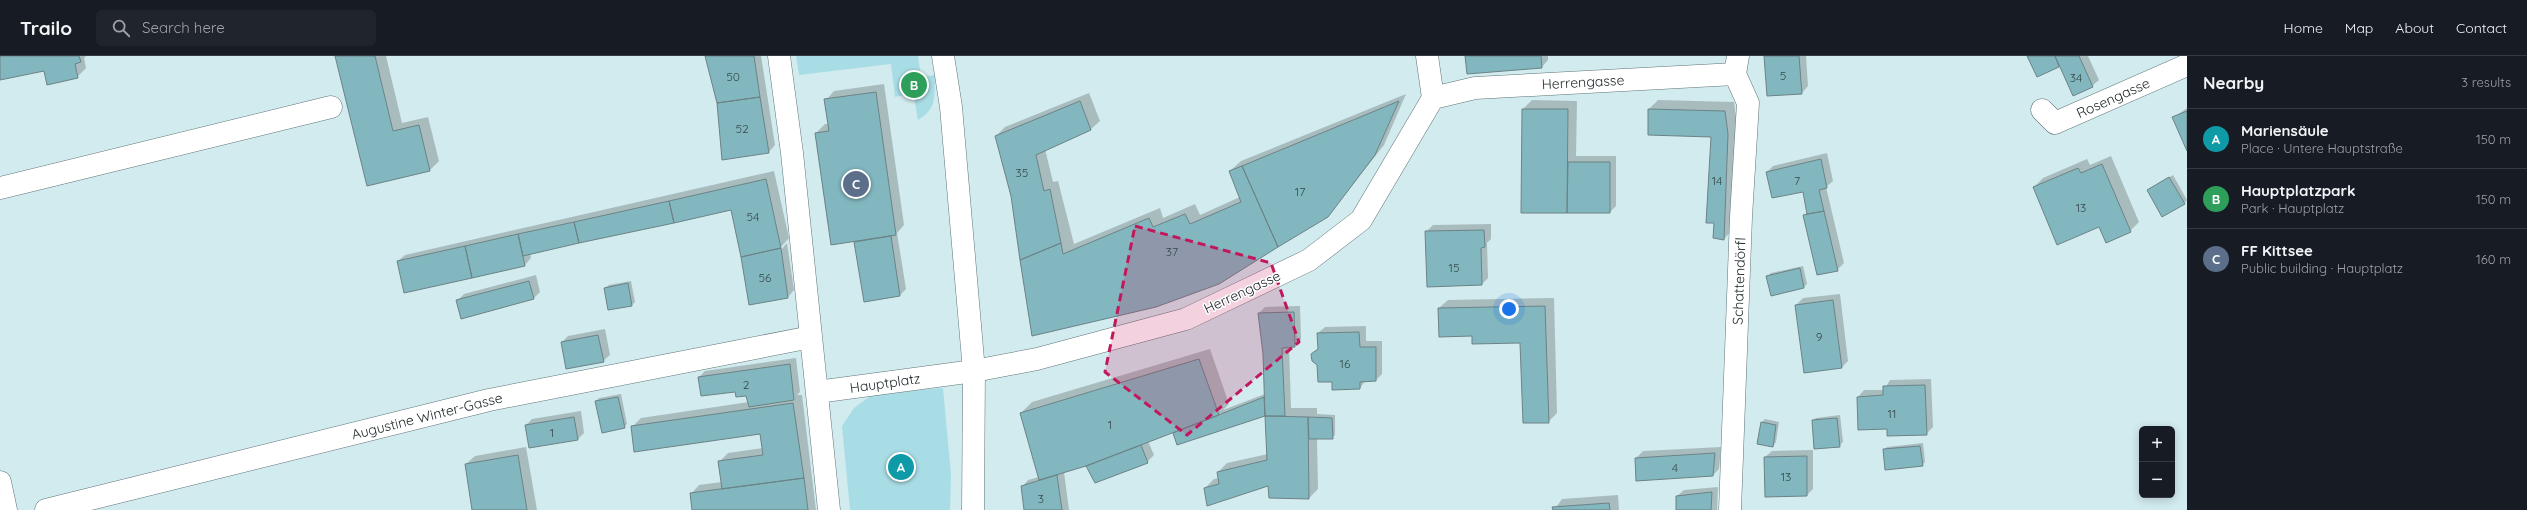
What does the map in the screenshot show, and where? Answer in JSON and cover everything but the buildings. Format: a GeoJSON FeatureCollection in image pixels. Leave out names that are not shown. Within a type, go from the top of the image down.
{"type":"FeatureCollection","features":[{"type":"Feature","properties":{"kind":"street"},"geometry":{"type":"LineString","coordinates":[[779,56],[792,153],[829,510]]}},
{"type":"Feature","properties":{"kind":"street"},"geometry":{"type":"LineString","coordinates":[[943,56],[951,107],[974,371],[973,510]]}},
{"type":"Feature","properties":{"kind":"street"},"geometry":{"type":"LineString","coordinates":[[1427,56],[1433,98]]}},
{"type":"Feature","properties":{"kind":"street","name":"Herrengasse"},"geometry":{"type":"LineString","coordinates":[[974,371],[1037,359],[1186,319],[1309,260],[1361,220],[1433,98],[1474,88],[1736,65]]}},
{"type":"Feature","properties":{"kind":"street","name":"Schattendörfl"},"geometry":{"type":"LineString","coordinates":[[1730,510],[1741,217],[1748,103],[1736,65]]}},
{"type":"Feature","properties":{"kind":"street","name":"Rosengasse"},"geometry":{"type":"LineString","coordinates":[[2042,110],[2056,123],[2187,65]]}},
{"type":"Feature","properties":{"kind":"street"},"geometry":{"type":"LineString","coordinates":[[0,188],[331,107]]}},
{"type":"Feature","properties":{"kind":"street","name":"Augustine Winter-Gasse"},"geometry":{"type":"LineString","coordinates":[[46,510],[489,400],[811,337]]}},
{"type":"Feature","properties":{"kind":"street","name":"Hauptplatz"},"geometry":{"type":"LineString","coordinates":[[817,392],[974,371]]}},
{"type":"Feature","properties":{"kind":"street"},"geometry":{"type":"LineString","coordinates":[[0,482],[6,510]]}},
{"type":"Feature","properties":{"kind":"highlighted area"},"geometry":{"type":"Polygon","coordinates":[[[1135,226],[1271,263],[1299,342],[1187,435],[1105,372],[1135,226]]]}},
{"type":"Feature","properties":{"kind":"shaded area"},"geometry":{"type":"Polygon","coordinates":[[[796,56],[918,56],[921,77],[935,75],[934,101],[929,111],[918,120],[913,93],[895,97],[891,64],[799,75],[796,56]]]}},
{"type":"Feature","properties":{"kind":"shaded area"},"geometry":{"type":"Polygon","coordinates":[[[943,388],[951,474],[950,510],[850,510],[842,426],[854,408],[873,394],[943,388]]]}},
{"type":"Feature","properties":{"kind":"place","name":"Hauptplatzpark"},"geometry":{"type":"Point","coordinates":[914,85]}},
{"type":"Feature","properties":{"kind":"place","name":"FF Kittsee"},"geometry":{"type":"Point","coordinates":[856,184]}},
{"type":"Feature","properties":{"kind":"place","name":"Mariensäule"},"geometry":{"type":"Point","coordinates":[901,467]}}]}
